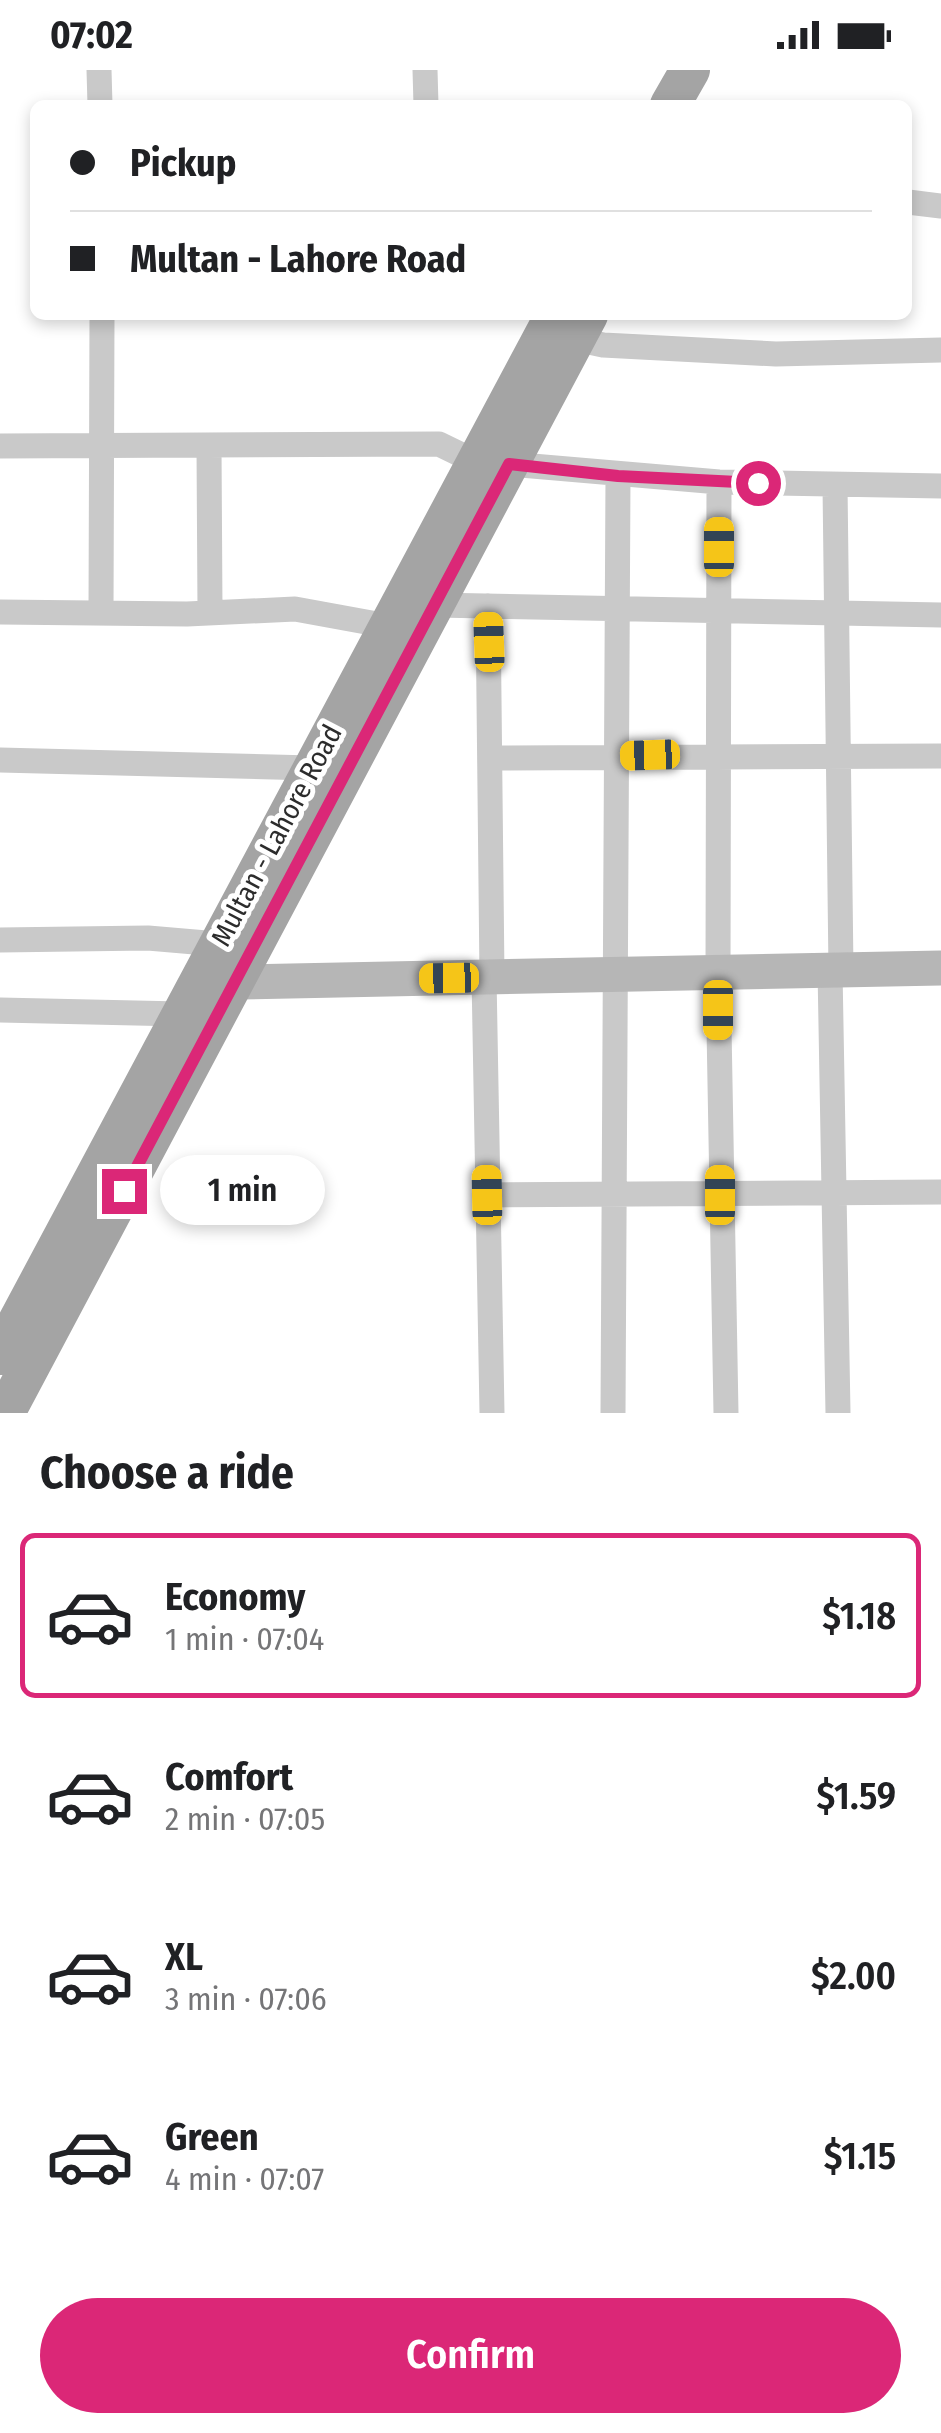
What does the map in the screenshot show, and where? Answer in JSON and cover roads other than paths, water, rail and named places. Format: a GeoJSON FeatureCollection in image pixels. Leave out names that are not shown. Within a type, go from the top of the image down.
{"type":"FeatureCollection","features":[{"type":"Feature","properties":{"kind":"main road"},"geometry":{"type":"LineString","coordinates":[[673,100],[690,70]]}},
{"type":"Feature","properties":{"kind":"main road"},"geometry":{"type":"LineString","coordinates":[[701,100],[716,70]]}},
{"type":"Feature","properties":{"kind":"main road","name":"Multan - Lahore Road"},"geometry":{"type":"LineString","coordinates":[[0,1355],[236,982],[436,604],[493,463],[559,322]]}},
{"type":"Feature","properties":{"kind":"main road","name":"Multan - Lahore Road"},"geometry":{"type":"LineString","coordinates":[[5,1413],[110,1182],[180,1014],[388,626],[493,463]]}},
{"type":"Feature","properties":{"kind":"street"},"geometry":{"type":"LineString","coordinates":[[99,70],[100,100]]}},
{"type":"Feature","properties":{"kind":"street"},"geometry":{"type":"LineString","coordinates":[[425,70],[426,100]]}},
{"type":"Feature","properties":{"kind":"street"},"geometry":{"type":"LineString","coordinates":[[912,202],[941,206]]}},
{"type":"Feature","properties":{"kind":"street"},"geometry":{"type":"LineString","coordinates":[[101,613],[102,320]]}},
{"type":"Feature","properties":{"kind":"street"},"geometry":{"type":"LineString","coordinates":[[559,322],[603,344],[776,354],[941,350]]}},
{"type":"Feature","properties":{"kind":"street"},"geometry":{"type":"LineString","coordinates":[[0,446],[440,444],[493,463],[618,476],[941,486]]}},
{"type":"Feature","properties":{"kind":"street"},"geometry":{"type":"LineString","coordinates":[[209,446],[210,612]]}},
{"type":"Feature","properties":{"kind":"street"},"geometry":{"type":"LineString","coordinates":[[613,1413],[612,975],[618,476]]}},
{"type":"Feature","properties":{"kind":"street"},"geometry":{"type":"LineString","coordinates":[[720,482],[718,972],[726,1413]]}},
{"type":"Feature","properties":{"kind":"street"},"geometry":{"type":"LineString","coordinates":[[835,484],[838,753],[834,1195],[838,1413]]}},
{"type":"Feature","properties":{"kind":"street"},"geometry":{"type":"LineString","coordinates":[[436,604],[941,615]]}},
{"type":"Feature","properties":{"kind":"street"},"geometry":{"type":"LineString","coordinates":[[488,606],[492,758],[487,1195],[492,1413]]}},
{"type":"Feature","properties":{"kind":"street"},"geometry":{"type":"LineString","coordinates":[[0,612],[296,609],[388,626]]}},
{"type":"Feature","properties":{"kind":"street"},"geometry":{"type":"LineString","coordinates":[[492,758],[719,753],[941,756]]}},
{"type":"Feature","properties":{"kind":"street"},"geometry":{"type":"LineString","coordinates":[[0,760],[312,768]]}},
{"type":"Feature","properties":{"kind":"street"},"geometry":{"type":"LineString","coordinates":[[0,940],[148,938],[218,944]]}},
{"type":"Feature","properties":{"kind":"street"},"geometry":{"type":"LineString","coordinates":[[236,982],[941,968]]}},
{"type":"Feature","properties":{"kind":"street"},"geometry":{"type":"LineString","coordinates":[[0,1010],[180,1014]]}},
{"type":"Feature","properties":{"kind":"street"},"geometry":{"type":"LineString","coordinates":[[487,1195],[941,1192]]}}]}
